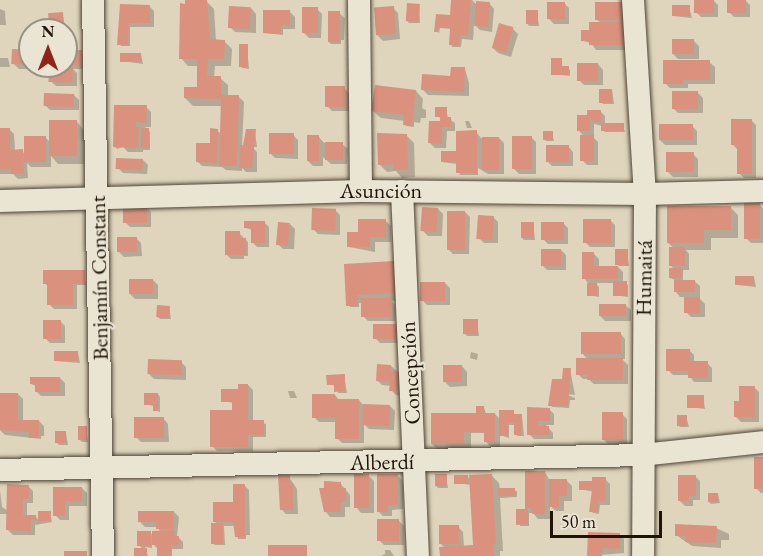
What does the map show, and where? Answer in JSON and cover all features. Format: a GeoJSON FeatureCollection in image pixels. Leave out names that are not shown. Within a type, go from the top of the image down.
{"type":"FeatureCollection","features":[{"type":"Feature","properties":{"kind":"street","name":"Benjamín Constant"},"geometry":{"type":"LineString","coordinates":[[93,0],[103,556]]}},
{"type":"Feature","properties":{"kind":"street"},"geometry":{"type":"LineString","coordinates":[[359,0],[361,190]]}},
{"type":"Feature","properties":{"kind":"street","name":"Humaitá"},"geometry":{"type":"LineString","coordinates":[[633,0],[645,194],[642,455],[644,556]]}},
{"type":"Feature","properties":{"kind":"street","name":"Asunción"},"geometry":{"type":"LineString","coordinates":[[0,201],[361,190],[645,194],[763,191]]}},
{"type":"Feature","properties":{"kind":"street","name":"Concepción"},"geometry":{"type":"LineString","coordinates":[[402,190],[418,556]]}},
{"type":"Feature","properties":{"kind":"street","name":"Alberdí"},"geometry":{"type":"LineString","coordinates":[[0,470],[642,455],[763,442]]}},
{"type":"Feature","properties":{"kind":"building"},"geometry":{"type":"Polygon","coordinates":[[[185,0],[207,0],[210,39],[225,40],[224,59],[208,59],[207,76],[221,76],[221,95],[239,95],[237,166],[219,166],[221,99],[184,98],[184,87],[197,87],[197,59],[179,59],[180,3],[185,4],[185,0]]]}},
{"type":"Feature","properties":{"kind":"building"},"geometry":{"type":"Polygon","coordinates":[[[451,0],[471,0],[468,35],[460,35],[459,46],[449,45],[450,28],[438,27],[438,32],[434,32],[436,14],[450,15],[451,0]]]}},
{"type":"Feature","properties":{"kind":"building"},"geometry":{"type":"Polygon","coordinates":[[[694,0],[714,0],[714,13],[694,13],[694,0]]]}},
{"type":"Feature","properties":{"kind":"building"},"geometry":{"type":"Polygon","coordinates":[[[727,0],[746,0],[746,13],[727,13],[727,0]]]}},
{"type":"Feature","properties":{"kind":"building"},"geometry":{"type":"Polygon","coordinates":[[[476,1],[490,2],[488,27],[474,26],[476,1]]]}},
{"type":"Feature","properties":{"kind":"building"},"geometry":{"type":"Polygon","coordinates":[[[547,2],[565,2],[565,19],[547,19],[547,2]]]}},
{"type":"Feature","properties":{"kind":"building"},"geometry":{"type":"Polygon","coordinates":[[[595,2],[624,2],[624,20],[595,20],[595,2]]]}},
{"type":"Feature","properties":{"kind":"building"},"geometry":{"type":"Polygon","coordinates":[[[407,3],[420,4],[419,22],[406,21],[407,3]]]}},
{"type":"Feature","properties":{"kind":"building"},"geometry":{"type":"Polygon","coordinates":[[[120,4],[150,5],[150,23],[129,23],[128,45],[117,45],[120,4]]]}},
{"type":"Feature","properties":{"kind":"building"},"geometry":{"type":"Polygon","coordinates":[[[672,5],[690,5],[690,16],[672,16],[672,5]]]}},
{"type":"Feature","properties":{"kind":"building"},"geometry":{"type":"Polygon","coordinates":[[[229,6],[251,7],[250,29],[228,28],[229,6]]]}},
{"type":"Feature","properties":{"kind":"building"},"geometry":{"type":"Polygon","coordinates":[[[394,6],[396,34],[376,35],[374,7],[394,6]]]}},
{"type":"Feature","properties":{"kind":"building"},"geometry":{"type":"Polygon","coordinates":[[[302,7],[318,7],[318,33],[302,33],[302,7]]]}},
{"type":"Feature","properties":{"kind":"building"},"geometry":{"type":"Polygon","coordinates":[[[263,10],[290,10],[290,25],[281,25],[281,34],[263,33],[263,10]]]}},
{"type":"Feature","properties":{"kind":"building"},"geometry":{"type":"Polygon","coordinates":[[[526,10],[538,10],[538,24],[526,24],[526,10]]]}},
{"type":"Feature","properties":{"kind":"building"},"geometry":{"type":"Polygon","coordinates":[[[328,11],[340,11],[340,42],[328,42],[328,11]]]}},
{"type":"Feature","properties":{"kind":"building"},"geometry":{"type":"Polygon","coordinates":[[[63,12],[64,18],[48,18],[48,13],[63,12]]]}},
{"type":"Feature","properties":{"kind":"building"},"geometry":{"type":"Polygon","coordinates":[[[589,22],[623,22],[623,45],[589,45],[589,41],[581,41],[581,30],[589,30],[589,22]]]}},
{"type":"Feature","properties":{"kind":"building"},"geometry":{"type":"Polygon","coordinates":[[[499,23],[513,27],[506,52],[492,48],[499,23]]]}},
{"type":"Feature","properties":{"kind":"building"},"geometry":{"type":"Polygon","coordinates":[[[672,39],[694,39],[694,54],[672,54],[672,39]]]}},
{"type":"Feature","properties":{"kind":"building"},"geometry":{"type":"Polygon","coordinates":[[[239,44],[248,44],[248,67],[239,67],[239,44]]]}},
{"type":"Feature","properties":{"kind":"building"},"geometry":{"type":"Polygon","coordinates":[[[12,49],[18,49],[18,64],[11,64],[12,49]]]}},
{"type":"Feature","properties":{"kind":"building"},"geometry":{"type":"Polygon","coordinates":[[[78,50],[82,50],[82,65],[78,65],[78,50]]]}},
{"type":"Feature","properties":{"kind":"building"},"geometry":{"type":"Polygon","coordinates":[[[120,53],[141,53],[141,62],[120,62],[120,53]]]}},
{"type":"Feature","properties":{"kind":"building"},"geometry":{"type":"Polygon","coordinates":[[[551,58],[562,58],[562,66],[569,66],[569,75],[551,75],[551,58]]]}},
{"type":"Feature","properties":{"kind":"building"},"geometry":{"type":"Polygon","coordinates":[[[663,60],[710,60],[710,80],[683,80],[683,84],[663,84],[663,60]]]}},
{"type":"Feature","properties":{"kind":"building"},"geometry":{"type":"Polygon","coordinates":[[[577,63],[598,63],[598,81],[577,81],[577,63]]]}},
{"type":"Feature","properties":{"kind":"building"},"geometry":{"type":"Polygon","coordinates":[[[451,67],[465,67],[464,92],[421,90],[422,74],[450,76],[451,67]]]}},
{"type":"Feature","properties":{"kind":"building"},"geometry":{"type":"Polygon","coordinates":[[[49,78],[73,78],[72,83],[48,82],[49,78]]]}},
{"type":"Feature","properties":{"kind":"building"},"geometry":{"type":"Polygon","coordinates":[[[375,85],[416,90],[412,126],[403,125],[404,115],[371,111],[375,85]]]}},
{"type":"Feature","properties":{"kind":"building"},"geometry":{"type":"Polygon","coordinates":[[[325,86],[345,86],[345,107],[325,107],[325,86]]]}},
{"type":"Feature","properties":{"kind":"building"},"geometry":{"type":"Polygon","coordinates":[[[599,89],[612,89],[612,103],[599,103],[599,89]]]}},
{"type":"Feature","properties":{"kind":"building"},"geometry":{"type":"Polygon","coordinates":[[[672,91],[698,91],[698,109],[672,109],[672,91]]]}},
{"type":"Feature","properties":{"kind":"building"},"geometry":{"type":"Polygon","coordinates":[[[44,93],[74,94],[74,107],[44,106],[44,93]]]}},
{"type":"Feature","properties":{"kind":"building"},"geometry":{"type":"Polygon","coordinates":[[[114,105],[147,105],[146,123],[136,122],[136,127],[139,127],[138,148],[113,147],[114,105]]]}},
{"type":"Feature","properties":{"kind":"building"},"geometry":{"type":"Polygon","coordinates":[[[435,107],[447,107],[447,117],[451,117],[451,127],[442,127],[442,144],[428,143],[429,121],[440,121],[440,117],[435,117],[435,107]]]}},
{"type":"Feature","properties":{"kind":"building"},"geometry":{"type":"Polygon","coordinates":[[[587,110],[601,110],[601,123],[590,120],[590,131],[577,131],[577,115],[587,115],[587,110]]]}},
{"type":"Feature","properties":{"kind":"building"},"geometry":{"type":"Polygon","coordinates":[[[731,119],[752,119],[752,174],[737,174],[737,145],[731,145],[731,119]]]}},
{"type":"Feature","properties":{"kind":"building"},"geometry":{"type":"Polygon","coordinates":[[[49,120],[77,120],[77,156],[49,156],[49,120]]]}},
{"type":"Feature","properties":{"kind":"building"},"geometry":{"type":"Polygon","coordinates":[[[601,123],[624,123],[624,131],[601,131],[601,123]]]}},
{"type":"Feature","properties":{"kind":"building"},"geometry":{"type":"Polygon","coordinates":[[[659,124],[693,124],[693,140],[659,140],[659,124]]]}},
{"type":"Feature","properties":{"kind":"building"},"geometry":{"type":"Polygon","coordinates":[[[0,128],[10,128],[10,150],[23,149],[24,174],[11,174],[11,169],[0,170],[0,128]]]}},
{"type":"Feature","properties":{"kind":"building"},"geometry":{"type":"Polygon","coordinates":[[[141,128],[149,128],[149,148],[141,148],[141,128]]]}},
{"type":"Feature","properties":{"kind":"building"},"geometry":{"type":"Polygon","coordinates":[[[210,128],[218,129],[217,163],[196,162],[196,143],[210,143],[210,128]]]}},
{"type":"Feature","properties":{"kind":"building"},"geometry":{"type":"Polygon","coordinates":[[[246,129],[256,129],[252,168],[239,168],[240,145],[243,145],[246,129]]]}},
{"type":"Feature","properties":{"kind":"building"},"geometry":{"type":"Polygon","coordinates":[[[477,130],[477,173],[456,173],[456,162],[441,162],[441,151],[456,151],[456,131],[477,130]]]}},
{"type":"Feature","properties":{"kind":"building"},"geometry":{"type":"Polygon","coordinates":[[[543,131],[553,131],[553,140],[543,140],[543,131]]]}},
{"type":"Feature","properties":{"kind":"building"},"geometry":{"type":"Polygon","coordinates":[[[269,133],[294,133],[294,154],[269,154],[269,133]]]}},
{"type":"Feature","properties":{"kind":"building"},"geometry":{"type":"Polygon","coordinates":[[[377,133],[407,134],[408,170],[393,170],[393,164],[378,165],[377,133]]]}},
{"type":"Feature","properties":{"kind":"building"},"geometry":{"type":"Polygon","coordinates":[[[307,135],[319,135],[319,161],[307,161],[307,135]]]}},
{"type":"Feature","properties":{"kind":"building"},"geometry":{"type":"Polygon","coordinates":[[[580,135],[594,135],[594,161],[580,161],[580,135]]]}},
{"type":"Feature","properties":{"kind":"building"},"geometry":{"type":"Polygon","coordinates":[[[24,136],[46,136],[46,162],[24,162],[24,136]]]}},
{"type":"Feature","properties":{"kind":"building"},"geometry":{"type":"Polygon","coordinates":[[[512,136],[532,136],[532,169],[512,169],[512,136]]]}},
{"type":"Feature","properties":{"kind":"building"},"geometry":{"type":"Polygon","coordinates":[[[482,137],[499,137],[499,170],[482,170],[482,137]]]}},
{"type":"Feature","properties":{"kind":"building"},"geometry":{"type":"Polygon","coordinates":[[[325,142],[343,142],[343,160],[325,160],[325,142]]]}},
{"type":"Feature","properties":{"kind":"building"},"geometry":{"type":"Polygon","coordinates":[[[546,145],[569,145],[569,162],[546,162],[546,145]]]}},
{"type":"Feature","properties":{"kind":"building"},"geometry":{"type":"Polygon","coordinates":[[[666,152],[694,152],[694,172],[666,172],[666,152]]]}},
{"type":"Feature","properties":{"kind":"building"},"geometry":{"type":"Polygon","coordinates":[[[116,158],[143,159],[143,170],[116,169],[116,158]]]}},
{"type":"Feature","properties":{"kind":"building"},"geometry":{"type":"Polygon","coordinates":[[[744,203],[760,203],[760,239],[744,239],[744,203]]]}},
{"type":"Feature","properties":{"kind":"building"},"geometry":{"type":"Polygon","coordinates":[[[123,206],[147,206],[147,223],[123,223],[123,206]]]}},
{"type":"Feature","properties":{"kind":"building"},"geometry":{"type":"Polygon","coordinates":[[[667,206],[731,206],[731,230],[704,230],[704,243],[667,243],[667,206]]]}},
{"type":"Feature","properties":{"kind":"building"},"geometry":{"type":"Polygon","coordinates":[[[422,207],[438,208],[436,232],[420,231],[422,207]]]}},
{"type":"Feature","properties":{"kind":"building"},"geometry":{"type":"Polygon","coordinates":[[[312,208],[336,209],[335,231],[311,230],[312,208]]]}},
{"type":"Feature","properties":{"kind":"building"},"geometry":{"type":"Polygon","coordinates":[[[447,211],[465,211],[465,250],[447,250],[447,211]]]}},
{"type":"Feature","properties":{"kind":"building"},"geometry":{"type":"Polygon","coordinates":[[[478,215],[494,216],[492,240],[476,239],[478,215]]]}},
{"type":"Feature","properties":{"kind":"building"},"geometry":{"type":"Polygon","coordinates":[[[358,219],[386,219],[386,237],[370,237],[370,247],[347,247],[347,232],[358,232],[358,219]]]}},
{"type":"Feature","properties":{"kind":"building"},"geometry":{"type":"Polygon","coordinates":[[[583,219],[611,219],[611,243],[583,243],[583,219]]]}},
{"type":"Feature","properties":{"kind":"building"},"geometry":{"type":"Polygon","coordinates":[[[244,221],[265,221],[265,243],[251,243],[251,228],[244,228],[244,221]]]}},
{"type":"Feature","properties":{"kind":"building"},"geometry":{"type":"Polygon","coordinates":[[[278,222],[290,223],[288,246],[276,245],[278,222]]]}},
{"type":"Feature","properties":{"kind":"building"},"geometry":{"type":"Polygon","coordinates":[[[521,222],[534,222],[534,238],[521,238],[521,222]]]}},
{"type":"Feature","properties":{"kind":"building"},"geometry":{"type":"Polygon","coordinates":[[[541,222],[564,222],[564,240],[541,240],[541,222]]]}},
{"type":"Feature","properties":{"kind":"building"},"geometry":{"type":"Polygon","coordinates":[[[225,231],[240,231],[240,238],[246,238],[246,255],[225,255],[225,231]]]}},
{"type":"Feature","properties":{"kind":"building"},"geometry":{"type":"Polygon","coordinates":[[[117,237],[137,237],[137,252],[117,252],[117,237]]]}},
{"type":"Feature","properties":{"kind":"building"},"geometry":{"type":"Polygon","coordinates":[[[669,247],[685,247],[685,266],[669,266],[669,247]]]}},
{"type":"Feature","properties":{"kind":"building"},"geometry":{"type":"Polygon","coordinates":[[[541,249],[561,249],[561,266],[541,266],[541,249]]]}},
{"type":"Feature","properties":{"kind":"building"},"geometry":{"type":"Polygon","coordinates":[[[615,249],[628,249],[628,265],[615,265],[615,249]]]}},
{"type":"Feature","properties":{"kind":"building"},"geometry":{"type":"Polygon","coordinates":[[[582,252],[594,252],[594,266],[618,266],[618,279],[582,279],[582,252]]]}},
{"type":"Feature","properties":{"kind":"building"},"geometry":{"type":"Polygon","coordinates":[[[394,261],[396,293],[358,295],[358,306],[346,306],[344,264],[394,261]]]}},
{"type":"Feature","properties":{"kind":"building"},"geometry":{"type":"Polygon","coordinates":[[[669,268],[681,268],[681,278],[669,278],[669,268]]]}},
{"type":"Feature","properties":{"kind":"building"},"geometry":{"type":"Polygon","coordinates":[[[43,270],[85,270],[85,284],[73,284],[73,305],[47,305],[47,284],[43,284],[43,270]]]}},
{"type":"Feature","properties":{"kind":"building"},"geometry":{"type":"Polygon","coordinates":[[[735,276],[754,276],[754,285],[735,285],[735,276]]]}},
{"type":"Feature","properties":{"kind":"building"},"geometry":{"type":"Polygon","coordinates":[[[129,279],[153,279],[153,294],[129,294],[129,279]]]}},
{"type":"Feature","properties":{"kind":"building"},"geometry":{"type":"Polygon","coordinates":[[[674,280],[695,280],[695,292],[674,292],[674,280]]]}},
{"type":"Feature","properties":{"kind":"building"},"geometry":{"type":"Polygon","coordinates":[[[613,281],[627,281],[627,296],[613,296],[613,281]]]}},
{"type":"Feature","properties":{"kind":"building"},"geometry":{"type":"Polygon","coordinates":[[[420,282],[445,282],[445,301],[420,301],[420,282]]]}},
{"type":"Feature","properties":{"kind":"building"},"geometry":{"type":"Polygon","coordinates":[[[587,283],[597,283],[597,296],[587,296],[587,283]]]}},
{"type":"Feature","properties":{"kind":"building"},"geometry":{"type":"Polygon","coordinates":[[[684,297],[700,297],[700,313],[684,313],[684,297]]]}},
{"type":"Feature","properties":{"kind":"building"},"geometry":{"type":"Polygon","coordinates":[[[361,298],[391,298],[391,317],[361,317],[361,298]]]}},
{"type":"Feature","properties":{"kind":"building"},"geometry":{"type":"Polygon","coordinates":[[[599,304],[626,304],[626,316],[599,316],[599,304]]]}},
{"type":"Feature","properties":{"kind":"building"},"geometry":{"type":"Polygon","coordinates":[[[157,305],[170,306],[169,318],[156,317],[157,305]]]}},
{"type":"Feature","properties":{"kind":"building"},"geometry":{"type":"Polygon","coordinates":[[[463,319],[478,319],[478,334],[463,334],[463,319]]]}},
{"type":"Feature","properties":{"kind":"building"},"geometry":{"type":"Polygon","coordinates":[[[43,320],[61,320],[61,339],[43,339],[43,320]]]}},
{"type":"Feature","properties":{"kind":"building"},"geometry":{"type":"Polygon","coordinates":[[[373,324],[398,324],[398,339],[373,339],[373,324]]]}},
{"type":"Feature","properties":{"kind":"building"},"geometry":{"type":"Polygon","coordinates":[[[581,332],[621,332],[621,354],[581,354],[581,332]]]}},
{"type":"Feature","properties":{"kind":"building"},"geometry":{"type":"Polygon","coordinates":[[[666,349],[690,349],[690,361],[708,361],[708,378],[688,378],[688,371],[666,371],[666,349]]]}},
{"type":"Feature","properties":{"kind":"building"},"geometry":{"type":"Polygon","coordinates":[[[54,351],[78,351],[78,361],[54,361],[54,351]]]}},
{"type":"Feature","properties":{"kind":"building"},"geometry":{"type":"Polygon","coordinates":[[[576,358],[623,358],[623,380],[587,380],[587,375],[576,375],[576,358]]]}},
{"type":"Feature","properties":{"kind":"building"},"geometry":{"type":"Polygon","coordinates":[[[148,359],[182,360],[181,375],[147,374],[148,359]]]}},
{"type":"Feature","properties":{"kind":"building"},"geometry":{"type":"Polygon","coordinates":[[[377,364],[391,365],[391,371],[399,372],[398,391],[389,391],[390,382],[376,381],[377,364]]]}},
{"type":"Feature","properties":{"kind":"building"},"geometry":{"type":"Polygon","coordinates":[[[443,365],[462,365],[462,382],[443,382],[443,365]]]}},
{"type":"Feature","properties":{"kind":"building"},"geometry":{"type":"Polygon","coordinates":[[[563,368],[571,368],[568,406],[548,406],[552,379],[562,379],[563,368]]]}},
{"type":"Feature","properties":{"kind":"building"},"geometry":{"type":"Polygon","coordinates":[[[345,374],[345,391],[334,392],[334,385],[327,385],[326,375],[345,374]]]}},
{"type":"Feature","properties":{"kind":"building"},"geometry":{"type":"Polygon","coordinates":[[[30,377],[60,377],[60,392],[35,392],[35,384],[30,384],[30,377]]]}},
{"type":"Feature","properties":{"kind":"building"},"geometry":{"type":"Polygon","coordinates":[[[238,384],[248,384],[248,420],[264,420],[264,435],[248,435],[248,447],[210,447],[210,410],[232,410],[232,402],[221,402],[221,389],[238,389],[238,384]]]}},
{"type":"Feature","properties":{"kind":"building"},"geometry":{"type":"Polygon","coordinates":[[[739,386],[755,386],[755,417],[734,417],[734,401],[739,401],[739,386]]]}},
{"type":"Feature","properties":{"kind":"building"},"geometry":{"type":"Polygon","coordinates":[[[0,393],[18,393],[18,420],[39,420],[39,438],[29,438],[29,432],[0,430],[0,393]]]}},
{"type":"Feature","properties":{"kind":"building"},"geometry":{"type":"Polygon","coordinates":[[[144,393],[158,393],[158,411],[153,411],[153,405],[144,405],[144,393]]]}},
{"type":"Feature","properties":{"kind":"building"},"geometry":{"type":"Polygon","coordinates":[[[312,394],[335,394],[335,399],[359,399],[359,439],[335,439],[335,418],[312,418],[312,394]]]}},
{"type":"Feature","properties":{"kind":"building"},"geometry":{"type":"Polygon","coordinates":[[[687,395],[704,395],[704,408],[687,408],[687,395]]]}},
{"type":"Feature","properties":{"kind":"building"},"geometry":{"type":"Polygon","coordinates":[[[363,404],[390,405],[389,426],[362,425],[363,404]]]}},
{"type":"Feature","properties":{"kind":"building"},"geometry":{"type":"Polygon","coordinates":[[[476,406],[484,406],[484,413],[495,413],[495,442],[484,442],[484,432],[464,432],[464,444],[431,444],[431,413],[476,413],[476,406]]]}},
{"type":"Feature","properties":{"kind":"building"},"geometry":{"type":"Polygon","coordinates":[[[527,407],[550,408],[550,421],[537,421],[537,426],[549,426],[549,435],[527,435],[527,407]]]}},
{"type":"Feature","properties":{"kind":"building"},"geometry":{"type":"Polygon","coordinates":[[[499,410],[514,410],[514,414],[522,414],[522,435],[514,435],[514,423],[508,423],[508,436],[499,436],[499,410]]]}},
{"type":"Feature","properties":{"kind":"building"},"geometry":{"type":"Polygon","coordinates":[[[602,412],[623,412],[623,440],[602,440],[602,412]]]}},
{"type":"Feature","properties":{"kind":"building"},"geometry":{"type":"Polygon","coordinates":[[[677,415],[687,415],[687,426],[677,426],[677,415]]]}},
{"type":"Feature","properties":{"kind":"building"},"geometry":{"type":"Polygon","coordinates":[[[134,417],[164,417],[164,438],[134,438],[134,417]]]}},
{"type":"Feature","properties":{"kind":"building"},"geometry":{"type":"Polygon","coordinates":[[[78,426],[87,426],[87,440],[78,440],[78,426]]]}},
{"type":"Feature","properties":{"kind":"building"},"geometry":{"type":"Polygon","coordinates":[[[55,431],[66,431],[66,443],[55,443],[55,431]]]}},
{"type":"Feature","properties":{"kind":"building"},"geometry":{"type":"Polygon","coordinates":[[[754,457],[763,457],[763,489],[754,489],[754,457]]]}},
{"type":"Feature","properties":{"kind":"building"},"geometry":{"type":"Polygon","coordinates":[[[525,471],[545,471],[545,514],[532,514],[532,508],[528,508],[528,524],[516,525],[516,509],[525,509],[525,471]]]}},
{"type":"Feature","properties":{"kind":"building"},"geometry":{"type":"Polygon","coordinates":[[[354,474],[369,474],[369,508],[354,508],[354,474]]]}},
{"type":"Feature","properties":{"kind":"building"},"geometry":{"type":"Polygon","coordinates":[[[377,474],[398,474],[398,505],[388,505],[388,512],[377,512],[377,474]]]}},
{"type":"Feature","properties":{"kind":"building"},"geometry":{"type":"Polygon","coordinates":[[[435,474],[447,474],[447,486],[435,486],[435,474]]]}},
{"type":"Feature","properties":{"kind":"building"},"geometry":{"type":"Polygon","coordinates":[[[492,474],[496,544],[493,544],[494,556],[440,556],[439,547],[473,545],[469,475],[492,474]]]}},
{"type":"Feature","properties":{"kind":"building"},"geometry":{"type":"Polygon","coordinates":[[[278,475],[290,475],[290,483],[293,483],[293,510],[280,510],[278,475]]]}},
{"type":"Feature","properties":{"kind":"building"},"geometry":{"type":"Polygon","coordinates":[[[454,475],[468,475],[468,484],[454,484],[454,475]]]}},
{"type":"Feature","properties":{"kind":"building"},"geometry":{"type":"Polygon","coordinates":[[[678,475],[696,475],[696,496],[689,496],[689,501],[678,501],[678,475]]]}},
{"type":"Feature","properties":{"kind":"building"},"geometry":{"type":"Polygon","coordinates":[[[592,477],[606,477],[605,501],[598,501],[598,512],[589,512],[592,490],[579,490],[579,481],[592,481],[592,477]]]}},
{"type":"Feature","properties":{"kind":"building"},"geometry":{"type":"Polygon","coordinates":[[[549,479],[567,479],[567,496],[559,496],[559,507],[549,507],[549,479]]]}},
{"type":"Feature","properties":{"kind":"building"},"geometry":{"type":"Polygon","coordinates":[[[324,481],[341,482],[341,488],[346,488],[345,502],[341,502],[340,512],[324,512],[319,488],[324,488],[324,481]]]}},
{"type":"Feature","properties":{"kind":"building"},"geometry":{"type":"Polygon","coordinates":[[[7,484],[29,485],[29,499],[23,499],[23,515],[36,515],[36,520],[31,520],[31,531],[6,530],[7,484]]]}},
{"type":"Feature","properties":{"kind":"building"},"geometry":{"type":"Polygon","coordinates":[[[233,484],[245,484],[245,537],[235,537],[233,522],[213,522],[213,502],[233,502],[233,484]]]}},
{"type":"Feature","properties":{"kind":"building"},"geometry":{"type":"Polygon","coordinates":[[[53,487],[82,487],[82,502],[65,501],[65,516],[53,516],[53,487]]]}},
{"type":"Feature","properties":{"kind":"building"},"geometry":{"type":"Polygon","coordinates":[[[498,488],[515,488],[515,496],[498,496],[498,488]]]}},
{"type":"Feature","properties":{"kind":"building"},"geometry":{"type":"Polygon","coordinates":[[[708,493],[718,493],[718,502],[708,502],[708,493]]]}},
{"type":"Feature","properties":{"kind":"building"},"geometry":{"type":"Polygon","coordinates":[[[38,511],[51,511],[51,521],[38,521],[38,511]]]}},
{"type":"Feature","properties":{"kind":"building"},"geometry":{"type":"Polygon","coordinates":[[[138,511],[174,511],[173,529],[156,529],[156,522],[138,522],[138,511]]]}},
{"type":"Feature","properties":{"kind":"building"},"geometry":{"type":"Polygon","coordinates":[[[377,519],[399,519],[399,541],[377,541],[377,519]]]}},
{"type":"Feature","properties":{"kind":"building"},"geometry":{"type":"Polygon","coordinates":[[[211,523],[223,523],[223,544],[211,544],[211,523]]]}},
{"type":"Feature","properties":{"kind":"building"},"geometry":{"type":"Polygon","coordinates":[[[675,524],[717,526],[716,543],[685,542],[686,536],[675,536],[675,524]]]}},
{"type":"Feature","properties":{"kind":"building"},"geometry":{"type":"Polygon","coordinates":[[[439,525],[459,525],[459,544],[439,544],[439,525]]]}},
{"type":"Feature","properties":{"kind":"building"},"geometry":{"type":"Polygon","coordinates":[[[174,530],[174,536],[179,536],[179,545],[171,545],[171,556],[157,556],[157,545],[152,545],[152,531],[174,530]]]}},
{"type":"Feature","properties":{"kind":"building"},"geometry":{"type":"Polygon","coordinates":[[[137,531],[151,531],[151,546],[137,546],[137,531]]]}},
{"type":"Feature","properties":{"kind":"building"},"geometry":{"type":"Polygon","coordinates":[[[588,532],[620,533],[620,549],[602,548],[602,556],[587,556],[588,532]]]}},
{"type":"Feature","properties":{"kind":"building"},"geometry":{"type":"Polygon","coordinates":[[[268,545],[307,545],[307,556],[268,556],[268,545]]]}},
{"type":"Feature","properties":{"kind":"building"},"geometry":{"type":"Polygon","coordinates":[[[134,548],[147,548],[147,556],[134,556],[134,548]]]}},
{"type":"Feature","properties":{"kind":"building"},"geometry":{"type":"Polygon","coordinates":[[[64,551],[87,551],[87,556],[64,556],[64,551]]]}}]}
